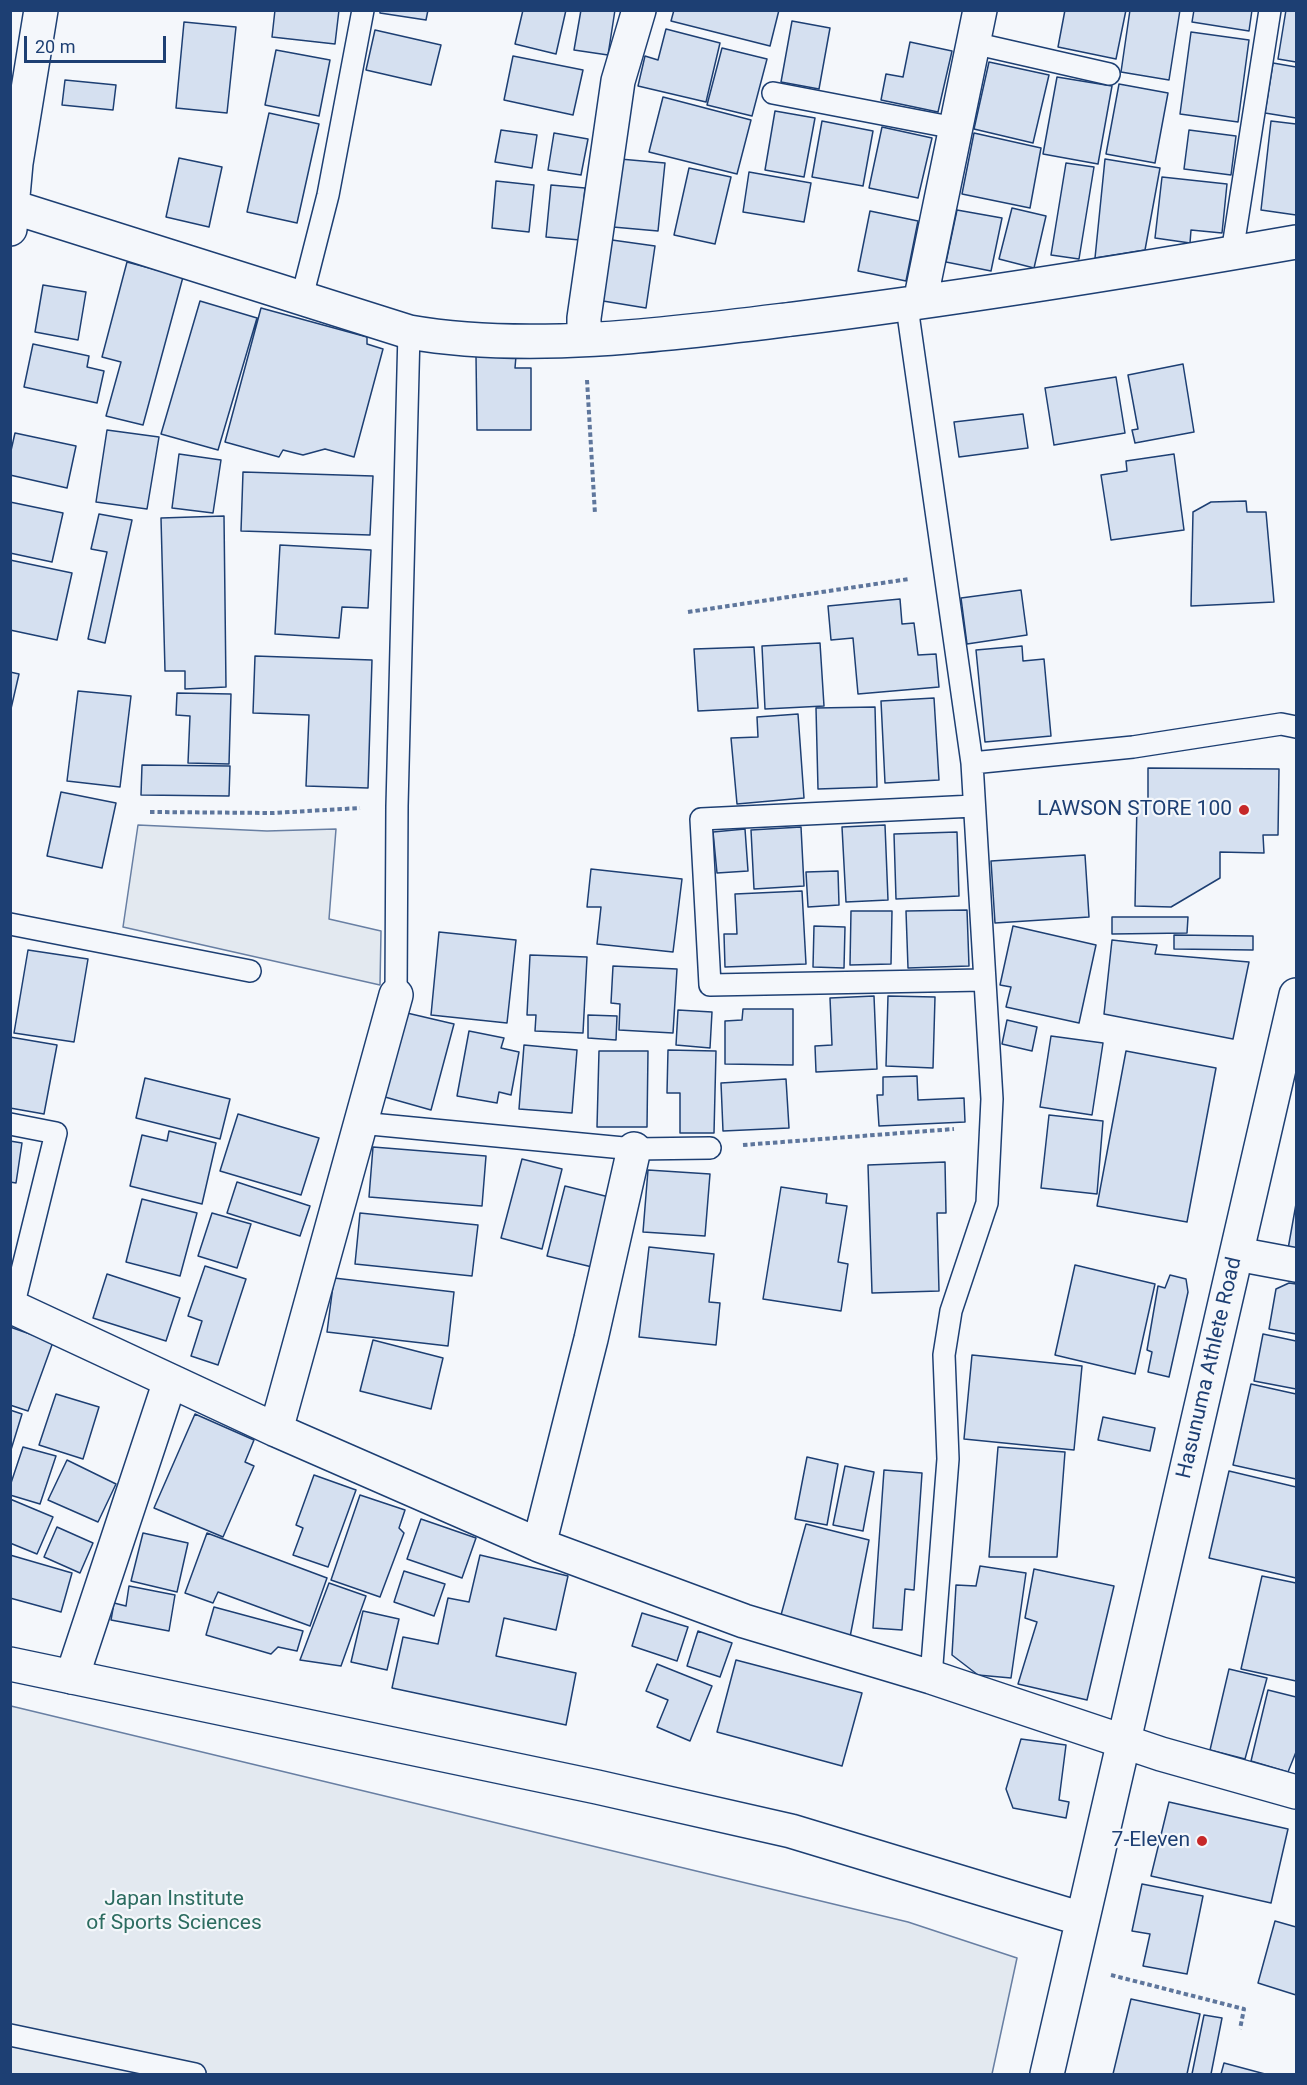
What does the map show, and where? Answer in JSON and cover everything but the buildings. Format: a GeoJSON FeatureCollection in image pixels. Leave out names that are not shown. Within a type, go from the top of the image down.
{"type":"FeatureCollection","features":[{"type":"Feature","properties":{"kind":"street"},"geometry":{"type":"LineString","coordinates":[[40,10],[16,163],[12,218],[302,297],[409,332],[451,339],[584,339],[705,330],[915,303],[1296,242]]}},
{"type":"Feature","properties":{"kind":"street"},"geometry":{"type":"LineString","coordinates":[[584,339],[584,318],[618,81],[639,10]]}},
{"type":"Feature","properties":{"kind":"street"},"geometry":{"type":"LineString","coordinates":[[915,303],[980,10]]}},
{"type":"Feature","properties":{"kind":"street"},"geometry":{"type":"LineString","coordinates":[[276,1430],[396,995]]}},
{"type":"Feature","properties":{"kind":"street","name":"Hasunuma Athlete Road"},"geometry":{"type":"LineString","coordinates":[[1047,2074],[1296,995]]}},
{"type":"Feature","properties":{"kind":"street"},"geometry":{"type":"LineString","coordinates":[[539,1545],[591,1339],[634,1149]]}},
{"type":"Feature","properties":{"kind":"street"},"geometry":{"type":"LineString","coordinates":[[1238,1254],[1296,1265]]}},
{"type":"Feature","properties":{"kind":"street"},"geometry":{"type":"LineString","coordinates":[[12,1307],[276,1430],[539,1545],[744,1621],[931,1677],[1122,1742],[1296,1792]]}},
{"type":"Feature","properties":{"kind":"street"},"geometry":{"type":"LineString","coordinates":[[72,1677],[170,1381]]}},
{"type":"Feature","properties":{"kind":"street"},"geometry":{"type":"LineString","coordinates":[[10,1664],[586,1785],[791,1831],[1082,1919]]}},
{"type":"Feature","properties":{"kind":"lane"},"geometry":{"type":"LineString","coordinates":[[302,297],[327,195],[363,10]]}},
{"type":"Feature","properties":{"kind":"lane"},"geometry":{"type":"LineString","coordinates":[[1232,253],[1270,10]]}},
{"type":"Feature","properties":{"kind":"lane"},"geometry":{"type":"LineString","coordinates":[[973,43],[1109,74]]}},
{"type":"Feature","properties":{"kind":"lane"},"geometry":{"type":"LineString","coordinates":[[773,93],[955,128]]}},
{"type":"Feature","properties":{"kind":"lane"},"geometry":{"type":"LineString","coordinates":[[915,303],[909,321],[972,763],[992,1099],[987,1203],[951,1311],[944,1355],[948,1459],[931,1677]]}},
{"type":"Feature","properties":{"kind":"lane"},"geometry":{"type":"LineString","coordinates":[[396,995],[397,806],[409,332]]}},
{"type":"Feature","properties":{"kind":"lane"},"geometry":{"type":"LineString","coordinates":[[972,763],[1133,747],[1281,724],[1296,727]]}},
{"type":"Feature","properties":{"kind":"lane"},"geometry":{"type":"LineString","coordinates":[[974,806],[701,819],[710,985],[984,981]]}},
{"type":"Feature","properties":{"kind":"lane"},"geometry":{"type":"LineString","coordinates":[[10,924],[250,971]]}},
{"type":"Feature","properties":{"kind":"lane"},"geometry":{"type":"LineString","coordinates":[[360,1123],[634,1149],[710,1148]]}},
{"type":"Feature","properties":{"kind":"lane"},"geometry":{"type":"LineString","coordinates":[[10,1124],[56,1133],[12,1307]]}},
{"type":"Feature","properties":{"kind":"lane"},"geometry":{"type":"LineString","coordinates":[[10,2035],[195,2074]]}},
{"type":"Feature","properties":{"kind":"path"},"geometry":{"type":"LineString","coordinates":[[584,339],[595,514]]}},
{"type":"Feature","properties":{"kind":"path"},"geometry":{"type":"LineString","coordinates":[[688,612],[946,574]]}},
{"type":"Feature","properties":{"kind":"path"},"geometry":{"type":"LineString","coordinates":[[150,812],[274,813],[397,806]]}},
{"type":"Feature","properties":{"kind":"path"},"geometry":{"type":"LineString","coordinates":[[710,1148],[991,1126]]}},
{"type":"Feature","properties":{"kind":"path"},"geometry":{"type":"LineString","coordinates":[[1111,1974],[1244,2009],[1240,2029]]}},
{"type":"Feature","properties":{"kind":"green space"},"geometry":{"type":"Polygon","coordinates":[[[138,825],[267,831],[336,829],[329,919],[381,931],[380,985],[123,927],[138,825]]]}},
{"type":"Feature","properties":{"kind":"green space","name":"Japan Institute of Sports Sciences"},"geometry":{"type":"Polygon","coordinates":[[[11,1706],[908,1922],[1017,1958],[992,2074],[11,2074],[11,1706]]]}},
{"type":"Feature","properties":{"kind":"place","name":"LAWSON STORE 100"},"geometry":{"type":"Point","coordinates":[1244,810]}},
{"type":"Feature","properties":{"kind":"place","name":"7-Eleven"},"geometry":{"type":"Point","coordinates":[1202,1841]}}]}
